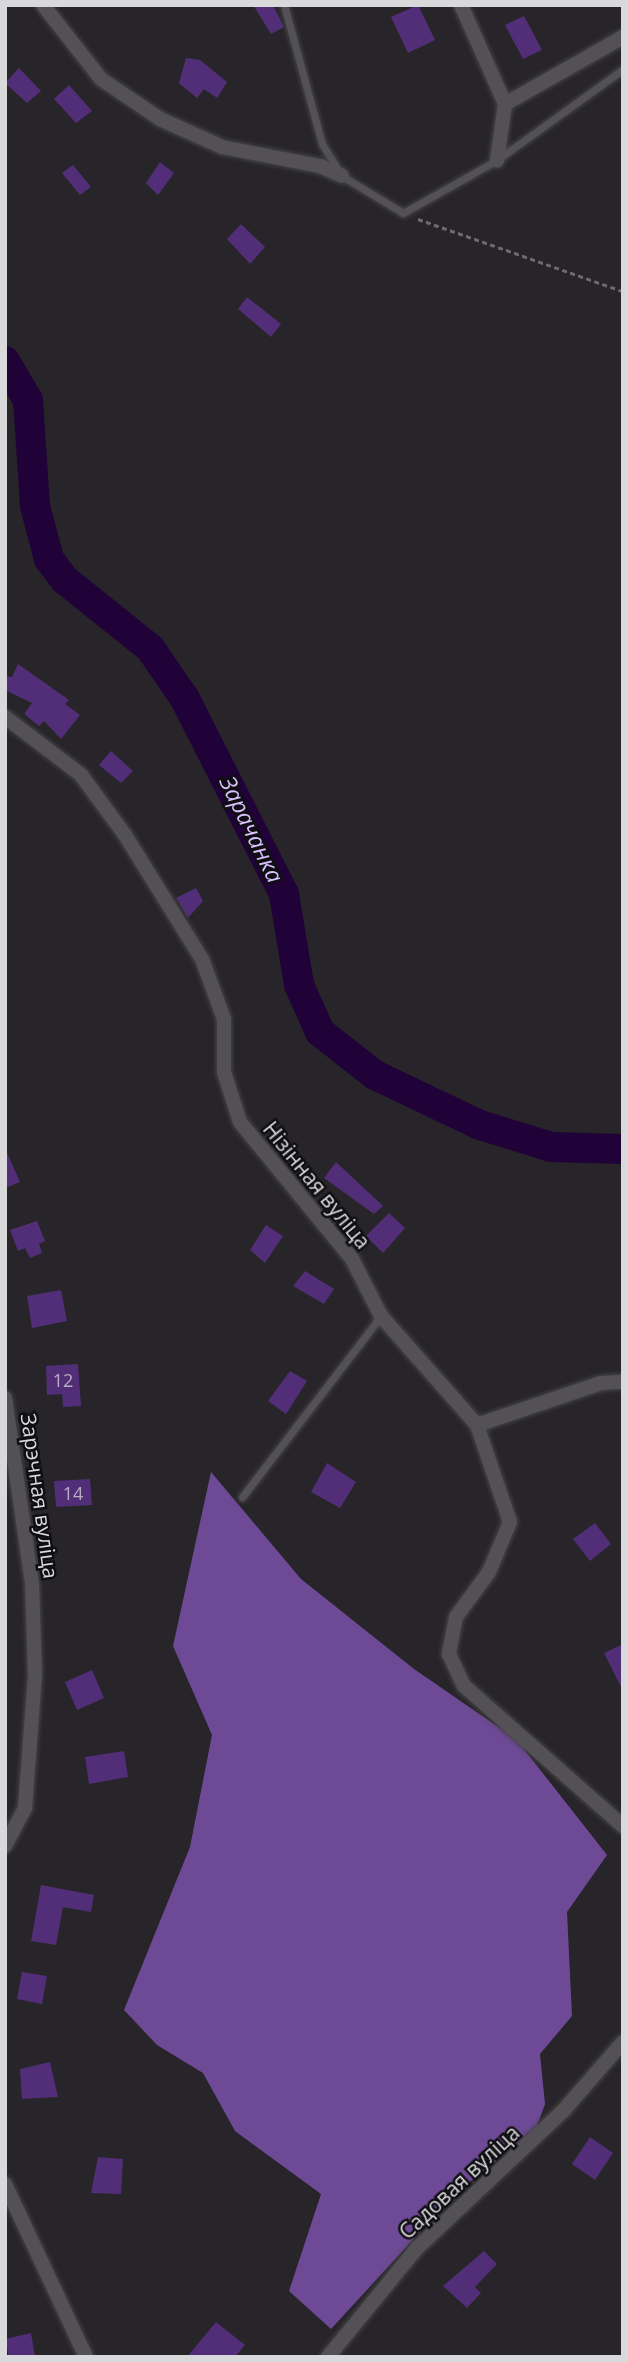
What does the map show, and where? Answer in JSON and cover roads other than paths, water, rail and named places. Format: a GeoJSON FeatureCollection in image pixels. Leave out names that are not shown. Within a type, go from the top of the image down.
{"type":"FeatureCollection","features":[{"type":"Feature","properties":{"kind":"street"},"geometry":{"type":"LineString","coordinates":[[43,5],[101,79],[160,119],[222,147],[320,166],[342,176]]}},
{"type":"Feature","properties":{"kind":"street"},"geometry":{"type":"LineString","coordinates":[[461,5],[505,104],[497,160]]}},
{"type":"Feature","properties":{"kind":"street"},"geometry":{"type":"LineString","coordinates":[[505,104],[623,37]]}},
{"type":"Feature","properties":{"kind":"street","name":"Нізінная вуліца"},"geometry":{"type":"LineString","coordinates":[[5,717],[81,775],[125,835],[202,959],[224,1019],[224,1072],[240,1122],[352,1259],[382,1316],[477,1425]]}},
{"type":"Feature","properties":{"kind":"street"},"geometry":{"type":"LineString","coordinates":[[623,1382],[601,1383],[477,1425],[510,1522],[489,1572],[456,1617],[449,1654],[464,1686],[623,1826]]}},
{"type":"Feature","properties":{"kind":"street","name":"Зарэчная вуліца"},"geometry":{"type":"LineString","coordinates":[[5,1398],[32,1584],[35,1675],[25,1808],[5,1846]]}},
{"type":"Feature","properties":{"kind":"street","name":"Садовая вуліца"},"geometry":{"type":"LineString","coordinates":[[327,2357],[417,2248],[563,2111],[623,2042]]}},
{"type":"Feature","properties":{"kind":"street"},"geometry":{"type":"LineString","coordinates":[[5,2184],[86,2357]]}},
{"type":"Feature","properties":{"kind":"lane"},"geometry":{"type":"LineString","coordinates":[[284,5],[305,94],[342,176],[403,213],[497,160],[623,69]]}},
{"type":"Feature","properties":{"kind":"lane"},"geometry":{"type":"LineString","coordinates":[[242,1497],[382,1316]]}},
{"type":"Feature","properties":{"kind":"waterway","name":"Зарачанка"},"geometry":{"type":"LineString","coordinates":[[5,361],[28,400],[35,506],[49,559],[65,580],[150,648],[185,699],[284,894],[299,985],[320,1032],[375,1075],[480,1125],[551,1147],[623,1149]]}}]}
